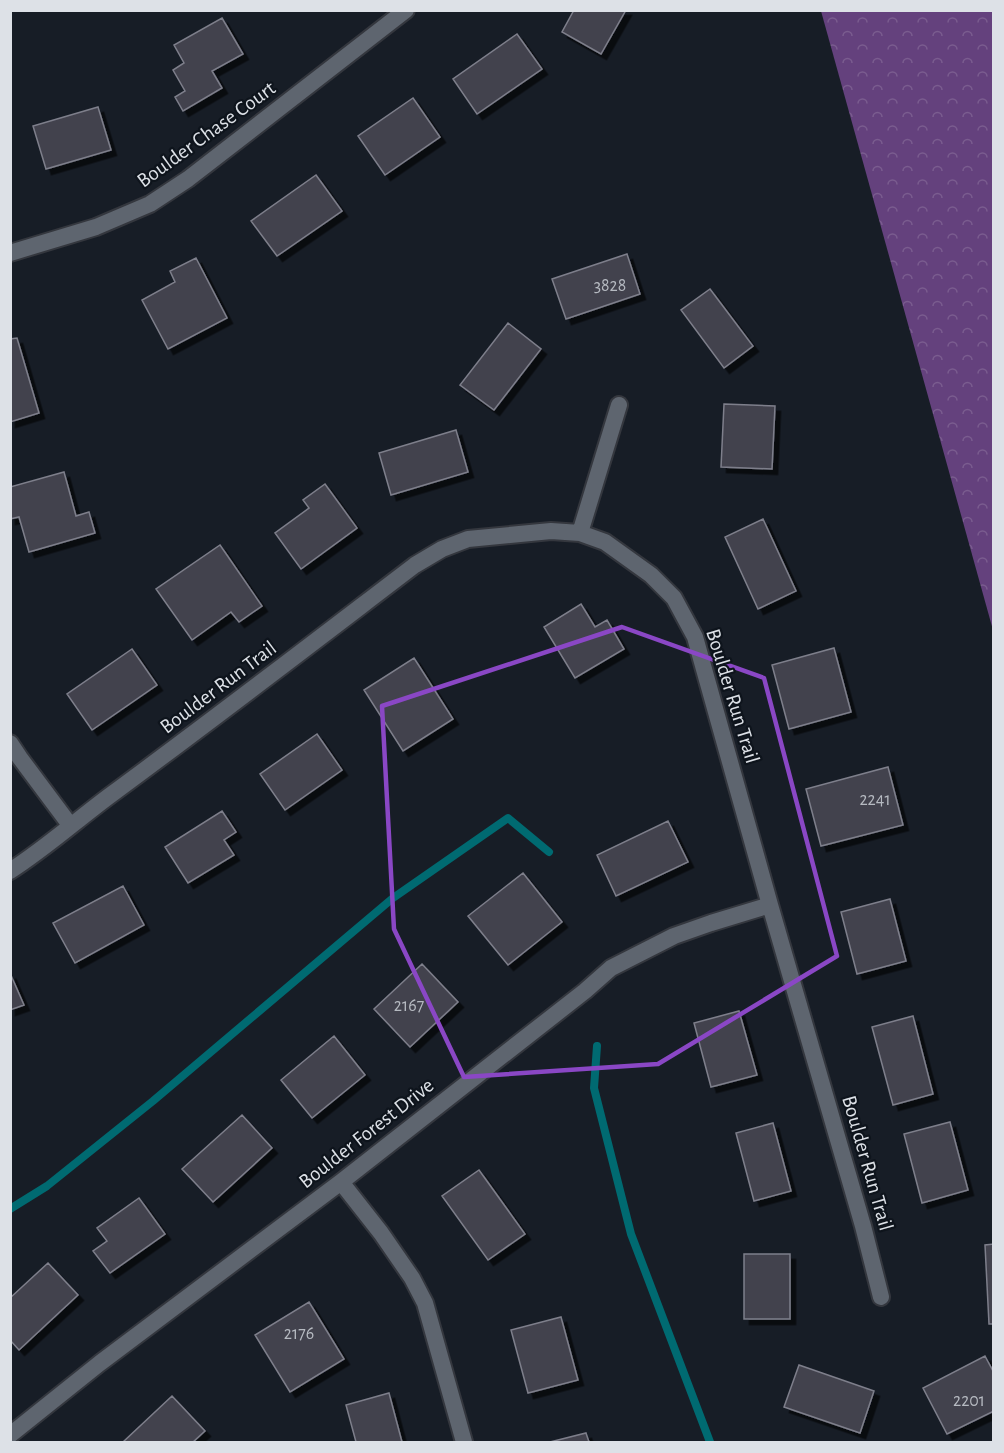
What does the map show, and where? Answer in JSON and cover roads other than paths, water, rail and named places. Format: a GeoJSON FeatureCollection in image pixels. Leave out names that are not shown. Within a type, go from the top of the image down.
{"type":"FeatureCollection","features":[{"type":"Feature","properties":{"kind":"street","name":"Boulder Chase Court"},"geometry":{"type":"LineString","coordinates":[[10,253],[96,227],[150,204],[188,179],[406,10]]}},
{"type":"Feature","properties":{"kind":"street"},"geometry":{"type":"LineString","coordinates":[[580,533],[619,405]]}},
{"type":"Feature","properties":{"kind":"street","name":"Boulder Run Trail"},"geometry":{"type":"LineString","coordinates":[[10,871],[36,854],[70,825],[209,723],[415,565],[442,549],[468,539],[551,531],[580,533],[605,542],[651,575],[674,598],[695,637],[863,1226],[881,1297]]}},
{"type":"Feature","properties":{"kind":"street"},"geometry":{"type":"LineString","coordinates":[[10,743],[70,825]]}},
{"type":"Feature","properties":{"kind":"street","name":"Boulder Forest Drive"},"geometry":{"type":"LineString","coordinates":[[10,1435],[100,1363],[341,1182],[585,992],[611,968],[674,936],[770,905]]}},
{"type":"Feature","properties":{"kind":"street"},"geometry":{"type":"LineString","coordinates":[[341,1182],[406,1269],[425,1303],[464,1443]]}},
{"type":"Feature","properties":{"kind":"waterway"},"geometry":{"type":"LineString","coordinates":[[10,1209],[47,1186],[153,1101],[393,898],[508,818],[549,852]]}},
{"type":"Feature","properties":{"kind":"waterway"},"geometry":{"type":"LineString","coordinates":[[597,1046],[594,1088],[631,1234],[710,1442]]}}]}
